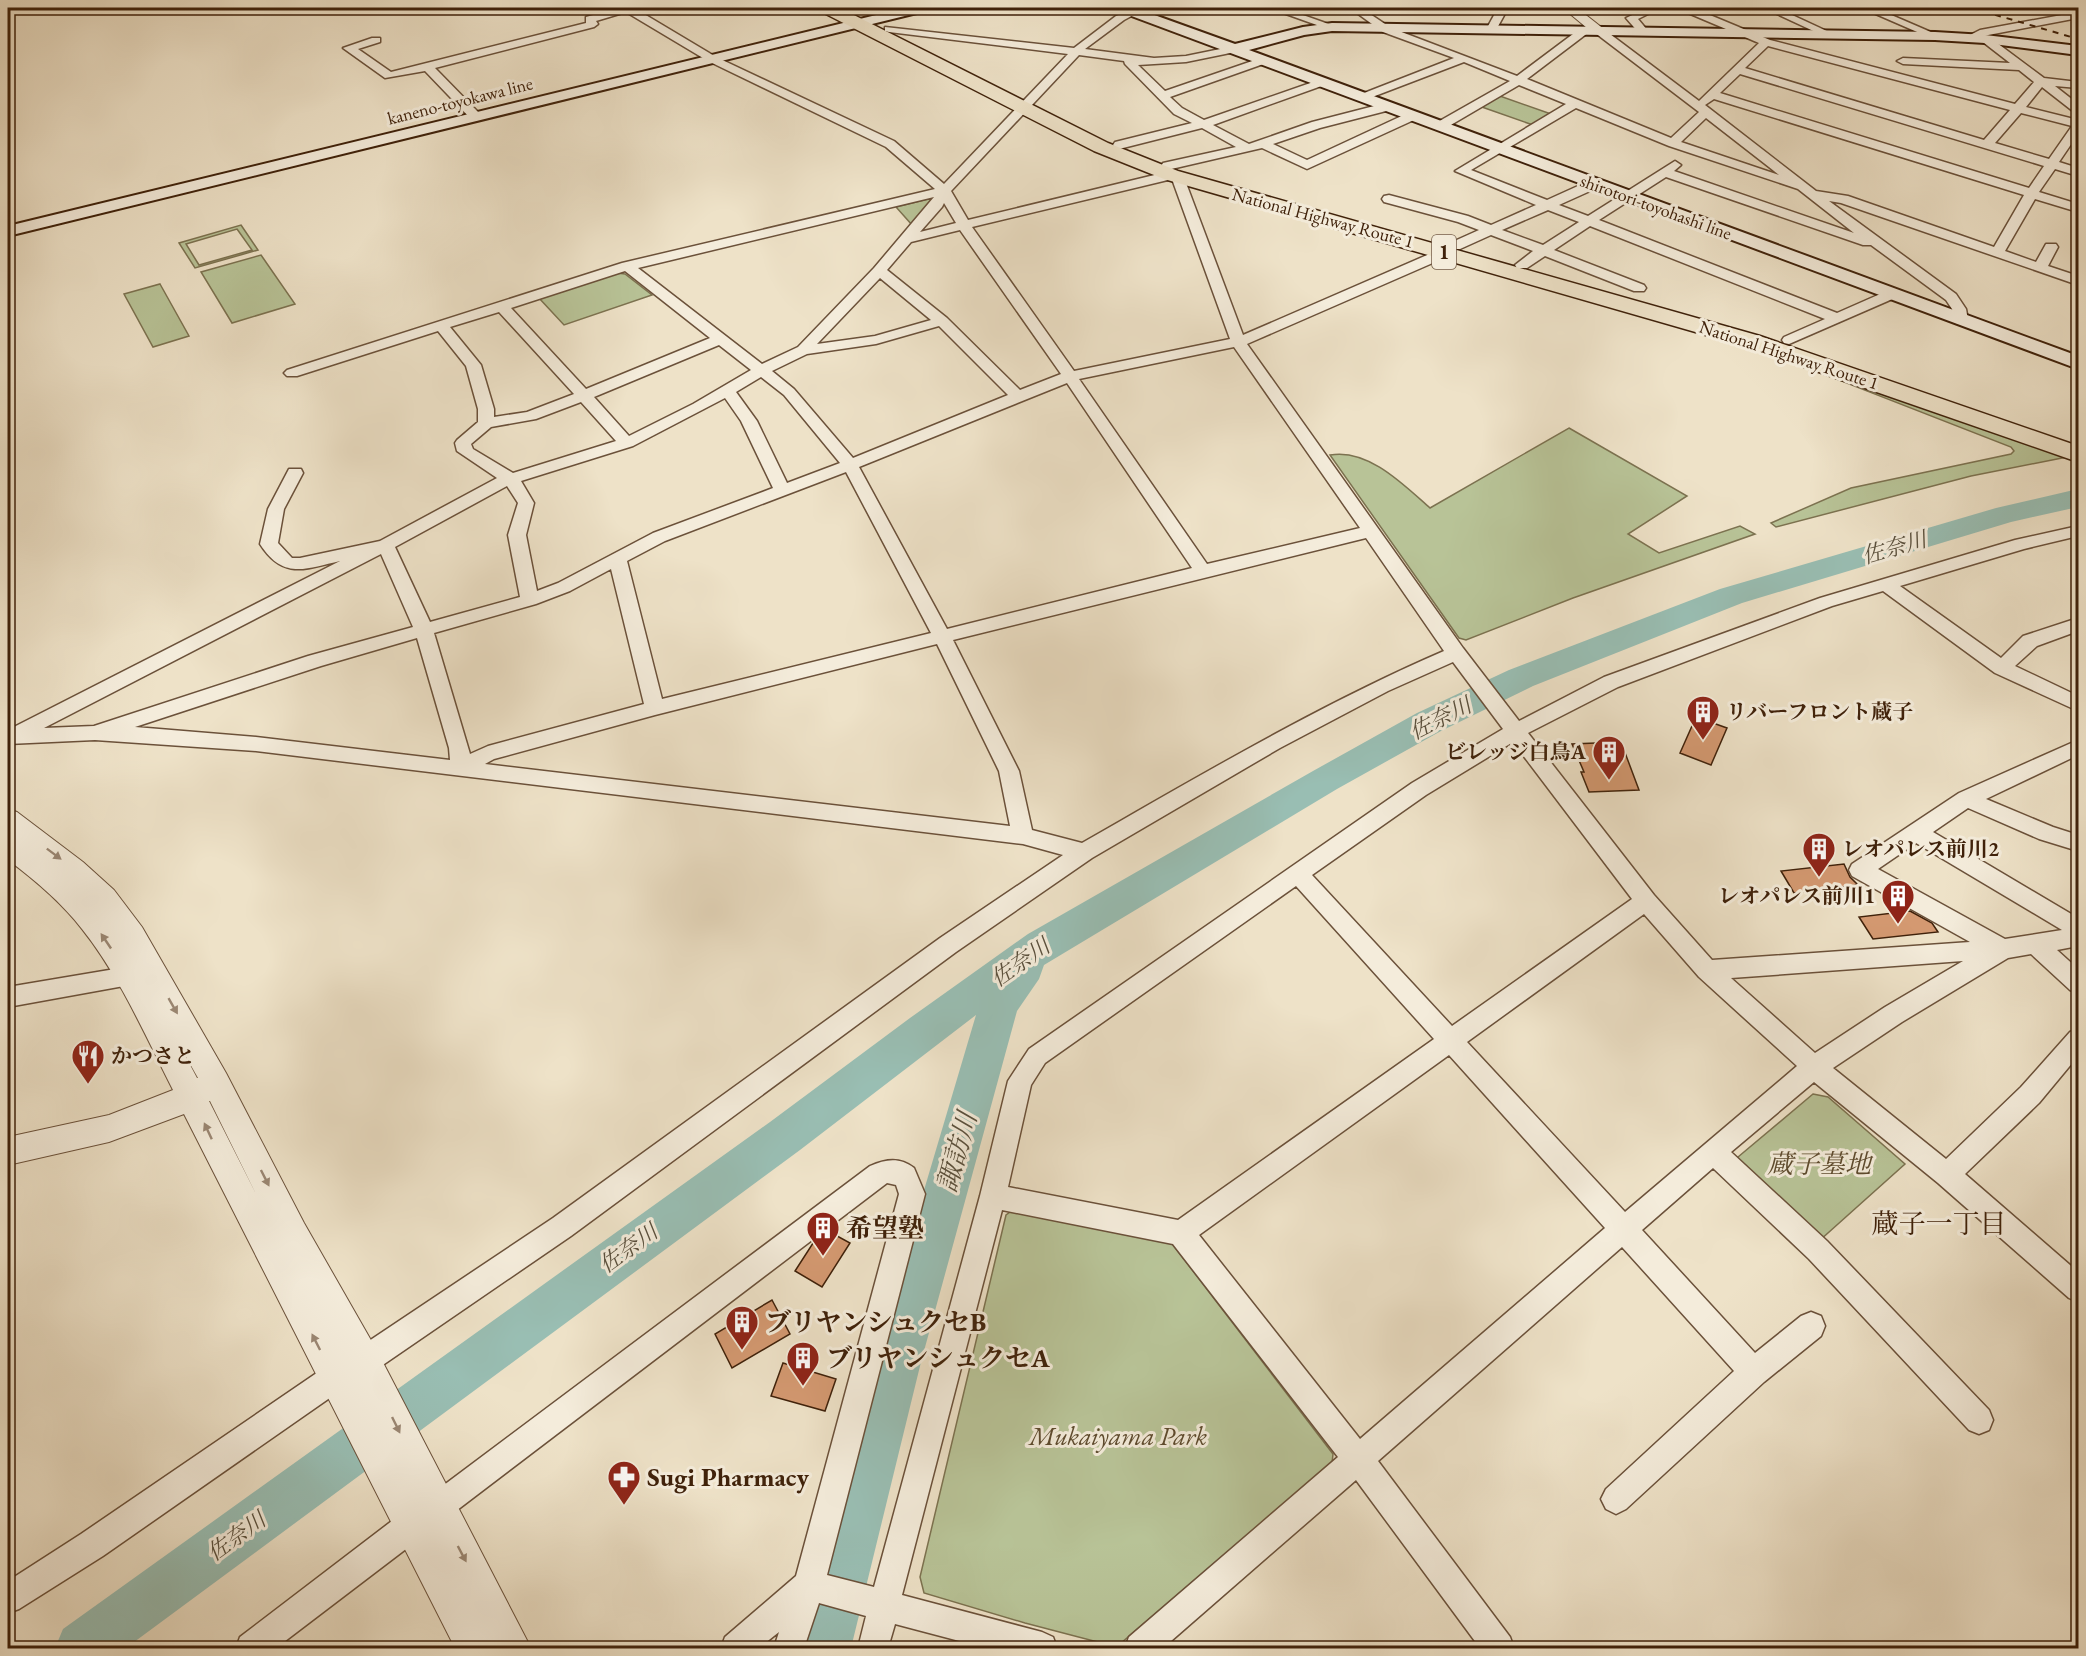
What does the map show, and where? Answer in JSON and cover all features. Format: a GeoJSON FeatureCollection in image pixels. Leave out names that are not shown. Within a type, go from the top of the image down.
{"type":"FeatureCollection","features":[{"type":"Feature","properties":{"kind":"highway","name":"National Highway Route 1"},"geometry":{"type":"LineString","coordinates":[[828,8],[867,20],[1025,104],[1119,145],[1172,173]]}},
{"type":"Feature","properties":{"kind":"highway","name":"National Highway Route 1"},"geometry":{"type":"LineString","coordinates":[[867,20],[1101,147],[1172,173],[1450,249],[1752,341],[2079,454]]}},
{"type":"Feature","properties":{"kind":"highway","name":"National Highway Route 1"},"geometry":{"type":"LineString","coordinates":[[1450,249],[1522,265],[1789,340],[2079,444]]}},
{"type":"Feature","properties":{"kind":"main road","name":"kaneno-toyokawa line"},"geometry":{"type":"LineString","coordinates":[[8,231],[911,9]]}},
{"type":"Feature","properties":{"kind":"main road"},"geometry":{"type":"LineString","coordinates":[[1128,10],[1235,49],[1303,31],[1332,27],[1382,27],[1826,33],[1918,46],[1978,38],[2079,50]]}},
{"type":"Feature","properties":{"kind":"main road","name":"shirotori-toyohashi line"},"geometry":{"type":"LineString","coordinates":[[1235,49],[2079,363]]}},
{"type":"Feature","properties":{"kind":"street"},"geometry":{"type":"LineString","coordinates":[[376,40],[349,48],[389,76],[590,25],[592,24],[590,20],[628,8],[712,59],[890,144],[944,191],[965,227],[1203,571]]}},
{"type":"Feature","properties":{"kind":"street"},"geometry":{"type":"LineString","coordinates":[[1274,8],[1332,27]]}},
{"type":"Feature","properties":{"kind":"street"},"geometry":{"type":"LineString","coordinates":[[1355,8],[1382,27],[1519,80],[1673,144],[1800,186]]}},
{"type":"Feature","properties":{"kind":"street"},"geometry":{"type":"LineString","coordinates":[[1492,28],[1503,8]]}},
{"type":"Feature","properties":{"kind":"street"},"geometry":{"type":"LineString","coordinates":[[1569,8],[1592,30],[1703,109],[1800,186],[1951,297],[1959,309],[1961,320]]}},
{"type":"Feature","properties":{"kind":"street"},"geometry":{"type":"LineString","coordinates":[[1643,31],[1631,18],[1655,8]]}},
{"type":"Feature","properties":{"kind":"street"},"geometry":{"type":"LineString","coordinates":[[1685,8],[1766,42],[2079,125],[2032,193],[1998,254]]}},
{"type":"Feature","properties":{"kind":"street"},"geometry":{"type":"LineString","coordinates":[[1776,8],[1826,33]]}},
{"type":"Feature","properties":{"kind":"street"},"geometry":{"type":"LineString","coordinates":[[1867,8],[1918,46],[2022,67]]}},
{"type":"Feature","properties":{"kind":"street"},"geometry":{"type":"LineString","coordinates":[[2071,8],[2079,14]]}},
{"type":"Feature","properties":{"kind":"street"},"geometry":{"type":"LineString","coordinates":[[803,350],[908,240],[937,204],[944,191],[1025,104],[1077,51],[1128,10]]}},
{"type":"Feature","properties":{"kind":"street"},"geometry":{"type":"LineString","coordinates":[[2079,14],[1980,33],[1978,38],[2079,109]]}},
{"type":"Feature","properties":{"kind":"street"},"geometry":{"type":"LineString","coordinates":[[867,20],[1155,61]]}},
{"type":"Feature","properties":{"kind":"street"},"geometry":{"type":"LineString","coordinates":[[1440,126],[1519,80],[1592,30]]}},
{"type":"Feature","properties":{"kind":"street"},"geometry":{"type":"LineString","coordinates":[[1673,144],[1703,109],[1712,94],[1766,42]]}},
{"type":"Feature","properties":{"kind":"street"},"geometry":{"type":"LineString","coordinates":[[1892,74],[1918,46]]}},
{"type":"Feature","properties":{"kind":"street"},"geometry":{"type":"LineString","coordinates":[[1065,65],[1155,61],[1235,49]]}},
{"type":"Feature","properties":{"kind":"street"},"geometry":{"type":"LineString","coordinates":[[1363,97],[1464,58]]}},
{"type":"Feature","properties":{"kind":"street"},"geometry":{"type":"LineString","coordinates":[[1164,95],[1265,60]]}},
{"type":"Feature","properties":{"kind":"street"},"geometry":{"type":"LineString","coordinates":[[1129,62],[1178,111],[1248,148]]}},
{"type":"Feature","properties":{"kind":"street"},"geometry":{"type":"LineString","coordinates":[[427,66],[476,117]]}},
{"type":"Feature","properties":{"kind":"street"},"geometry":{"type":"LineString","coordinates":[[1736,69],[2079,172]]}},
{"type":"Feature","properties":{"kind":"street"},"geometry":{"type":"LineString","coordinates":[[2041,81],[2079,85]]}},
{"type":"Feature","properties":{"kind":"street"},"geometry":{"type":"LineString","coordinates":[[1987,145],[2041,81]]}},
{"type":"Feature","properties":{"kind":"street"},"geometry":{"type":"LineString","coordinates":[[1119,145],[1202,125],[1323,82]]}},
{"type":"Feature","properties":{"kind":"street"},"geometry":{"type":"LineString","coordinates":[[1712,94],[2079,208]]}},
{"type":"Feature","properties":{"kind":"street"},"geometry":{"type":"LineString","coordinates":[[1575,103],[1461,171],[1836,318]]}},
{"type":"Feature","properties":{"kind":"street"},"geometry":{"type":"LineString","coordinates":[[908,240],[1172,173],[1316,124],[1386,107]]}},
{"type":"Feature","properties":{"kind":"street"},"geometry":{"type":"LineString","coordinates":[[1262,143],[1307,165],[1412,116]]}},
{"type":"Feature","properties":{"kind":"street"},"geometry":{"type":"LineString","coordinates":[[1522,265],[1696,151]]}},
{"type":"Feature","properties":{"kind":"street"},"geometry":{"type":"LineString","coordinates":[[1664,172],[1854,239],[1878,244]]}},
{"type":"Feature","properties":{"kind":"street"},"geometry":{"type":"LineString","coordinates":[[1172,173],[1238,342],[1458,656],[1646,902],[1707,969],[1814,1067],[1947,1175],[2079,1289]]}},
{"type":"Feature","properties":{"kind":"street"},"geometry":{"type":"LineString","coordinates":[[95,734],[315,661],[530,600],[564,587],[659,537],[850,465],[1070,376],[1238,342],[1594,184]]}},
{"type":"Feature","properties":{"kind":"street"},"geometry":{"type":"LineString","coordinates":[[292,373],[627,266],[944,191]]}},
{"type":"Feature","properties":{"kind":"street"},"geometry":{"type":"LineString","coordinates":[[1813,195],[1843,199],[2079,281]]}},
{"type":"Feature","properties":{"kind":"street"},"geometry":{"type":"LineString","coordinates":[[1389,199],[1493,229],[1639,288]]}},
{"type":"Feature","properties":{"kind":"street"},"geometry":{"type":"LineString","coordinates":[[2040,268],[2051,247]]}},
{"type":"Feature","properties":{"kind":"street"},"geometry":{"type":"LineString","coordinates":[[627,266],[789,392],[850,465],[942,636],[1009,771],[1023,836]]}},
{"type":"Feature","properties":{"kind":"street"},"geometry":{"type":"LineString","coordinates":[[879,271],[942,321],[1018,396]]}},
{"type":"Feature","properties":{"kind":"street"},"geometry":{"type":"LineString","coordinates":[[1789,340],[1892,294]]}},
{"type":"Feature","properties":{"kind":"street"},"geometry":{"type":"LineString","coordinates":[[502,306],[627,443]]}},
{"type":"Feature","properties":{"kind":"street"},"geometry":{"type":"LineString","coordinates":[[9,737],[385,545],[498,483],[627,443],[762,369],[803,350],[876,340],[942,321]]}},
{"type":"Feature","properties":{"kind":"street"},"geometry":{"type":"LineString","coordinates":[[441,325],[473,365],[486,409],[486,423]]}},
{"type":"Feature","properties":{"kind":"street"},"geometry":{"type":"LineString","coordinates":[[530,600],[517,535],[526,503],[511,479],[465,451],[463,443],[486,423],[530,416],[586,396],[722,338]]}},
{"type":"Feature","properties":{"kind":"street"},"geometry":{"type":"LineString","coordinates":[[727,390],[749,421],[782,490]]}},
{"type":"Feature","properties":{"kind":"street"},"geometry":{"type":"LineString","coordinates":[[295,473],[276,509],[269,544],[287,563],[300,564],[385,545]]}},
{"type":"Feature","properties":{"kind":"street"},"geometry":{"type":"LineString","coordinates":[[460,768],[488,753],[655,708],[1371,531]]}},
{"type":"Feature","properties":{"kind":"street"},"geometry":{"type":"LineString","coordinates":[[873,1648],[875,1602],[993,1196],[1020,1081],[1037,1056],[1419,789],[1512,727],[1611,682],[1826,602],[2021,544],[2076,533]]}},
{"type":"Feature","properties":{"kind":"street"},"geometry":{"type":"LineString","coordinates":[[385,545],[424,630],[459,748],[460,768]]}},
{"type":"Feature","properties":{"kind":"street"},"geometry":{"type":"LineString","coordinates":[[618,560],[655,708]]}},
{"type":"Feature","properties":{"kind":"street"},"geometry":{"type":"LineString","coordinates":[[1885,584],[2002,668],[2079,704]]}},
{"type":"Feature","properties":{"kind":"street"},"geometry":{"type":"LineString","coordinates":[[2002,668],[2030,641],[2079,624]]}},
{"type":"Feature","properties":{"kind":"street"},"geometry":{"type":"LineString","coordinates":[[368,1367],[948,945],[1084,852],[1273,743],[1381,686],[1458,656]]}},
{"type":"Feature","properties":{"kind":"street"},"geometry":{"type":"LineString","coordinates":[[9,737],[146,735],[256,744],[1023,836],[1084,852]]}},
{"type":"Feature","properties":{"kind":"street"},"geometry":{"type":"LineString","coordinates":[[2003,949],[1860,870],[1966,799],[2079,747]]}},
{"type":"Feature","properties":{"kind":"street"},"geometry":{"type":"LineString","coordinates":[[1966,799],[2046,834],[2079,843]]}},
{"type":"Feature","properties":{"kind":"street"},"geometry":{"type":"LineString","coordinates":[[8,819],[74,869],[105,898],[132,935],[339,1386],[512,1648]]}},
{"type":"Feature","properties":{"kind":"street"},"geometry":{"type":"LineString","coordinates":[[1915,832],[2079,929]]}},
{"type":"Feature","properties":{"kind":"street"},"geometry":{"type":"LineString","coordinates":[[8,846],[38,868],[91,919],[127,977],[204,1089],[293,1234],[368,1367],[475,1648]]}},
{"type":"Feature","properties":{"kind":"street"},"geometry":{"type":"LineString","coordinates":[[1298,874],[1754,1372]]}},
{"type":"Feature","properties":{"kind":"street"},"geometry":{"type":"LineString","coordinates":[[1181,1233],[1646,902]]}},
{"type":"Feature","properties":{"kind":"street"},"geometry":{"type":"LineString","coordinates":[[1707,969],[2003,949],[2079,937]]}},
{"type":"Feature","properties":{"kind":"street"},"geometry":{"type":"LineString","coordinates":[[2036,945],[2079,983]]}},
{"type":"Feature","properties":{"kind":"street"},"geometry":{"type":"LineString","coordinates":[[1140,1648],[1814,1067],[2003,949]]}},
{"type":"Feature","properties":{"kind":"street"},"geometry":{"type":"LineString","coordinates":[[8,997],[127,977]]}},
{"type":"Feature","properties":{"kind":"street"},"geometry":{"type":"LineString","coordinates":[[1947,1175],[2030,1095],[2079,1039]]}},
{"type":"Feature","properties":{"kind":"street"},"geometry":{"type":"LineString","coordinates":[[8,1152],[132,1123],[204,1089]]}},
{"type":"Feature","properties":{"kind":"street"},"geometry":{"type":"LineString","coordinates":[[1713,1152],[1818,1250],[1979,1420]]}},
{"type":"Feature","properties":{"kind":"street"},"geometry":{"type":"LineString","coordinates":[[251,1648],[419,1504],[879,1174],[888,1170],[898,1172],[911,1185],[912,1194],[809,1585],[789,1648]]}},
{"type":"Feature","properties":{"kind":"street"},"geometry":{"type":"LineString","coordinates":[[993,1196],[1181,1233],[1358,1459],[1498,1648]]}},
{"type":"Feature","properties":{"kind":"street"},"geometry":{"type":"LineString","coordinates":[[1616,1499],[1754,1372],[1811,1326]]}},
{"type":"Feature","properties":{"kind":"street"},"geometry":{"type":"LineString","coordinates":[[8,1598],[339,1386]]}},
{"type":"Feature","properties":{"kind":"street"},"geometry":{"type":"LineString","coordinates":[[809,1585],[1042,1648]]}},
{"type":"Feature","properties":{"kind":"street"},"geometry":{"type":"LineString","coordinates":[[736,1648],[809,1585]]}},
{"type":"Feature","properties":{"kind":"green space"},"geometry":{"type":"Polygon","coordinates":[[[1497,95],[1551,114],[1533,125],[1479,106],[1497,95]]]}},
{"type":"Feature","properties":{"kind":"green space"},"geometry":{"type":"Polygon","coordinates":[[[935,199],[913,226],[896,207],[935,199]]]}},
{"type":"Feature","properties":{"kind":"green space"},"geometry":{"type":"Polygon","coordinates":[[[241,225],[258,250],[195,268],[179,243],[241,225]],[[237,229],[186,244],[199,265],[252,250],[237,229]]]}},
{"type":"Feature","properties":{"kind":"green space"},"geometry":{"type":"Polygon","coordinates":[[[261,255],[295,304],[232,323],[201,272],[261,255]]]}},
{"type":"Feature","properties":{"kind":"green space"},"geometry":{"type":"Polygon","coordinates":[[[617,273],[625,274],[652,295],[564,325],[539,298],[617,273]]]}},
{"type":"Feature","properties":{"kind":"green space"},"geometry":{"type":"Polygon","coordinates":[[[160,284],[189,336],[153,347],[124,294],[160,284]]]}},
{"type":"Feature","properties":{"kind":"green space"},"geometry":{"type":"Polygon","coordinates":[[[1762,350],[2072,456],[1971,476],[1776,527],[1771,523],[1851,488],[2011,454],[2014,451],[2011,447],[1762,350]]]}},
{"type":"Feature","properties":{"kind":"green space"},"geometry":{"type":"Polygon","coordinates":[[[1569,428],[1687,496],[1628,534],[1659,553],[1740,526],[1755,534],[1573,598],[1466,640],[1459,638],[1330,455],[1344,454],[1371,463],[1397,479],[1430,508],[1569,428]]]}},
{"type":"Feature","properties":{"kind":"green space","name":"蔵子墓地"},"geometry":{"type":"Polygon","coordinates":[[[1813,1094],[1828,1097],[1905,1164],[1819,1241],[1739,1167],[1738,1157],[1813,1094]]]}},
{"type":"Feature","properties":{"kind":"green space","name":"Mukaiyama Park"},"geometry":{"type":"Polygon","coordinates":[[[1013,1210],[1170,1241],[1333,1454],[1332,1463],[1121,1643],[1109,1645],[924,1593],[920,1577],[1006,1215],[1013,1210]]]}},
{"type":"Feature","properties":{"kind":"building","name":"リバーフロント蔵子"},"geometry":{"type":"Polygon","coordinates":[[[1696,717],[1727,728],[1711,765],[1680,753],[1696,717]]]}},
{"type":"Feature","properties":{"kind":"building"},"geometry":{"type":"Polygon","coordinates":[[[1621,742],[1639,790],[1589,792],[1581,772],[1584,772],[1572,744],[1621,742]]]}},
{"type":"Feature","properties":{"kind":"building","name":"レオパレス前川2"},"geometry":{"type":"Polygon","coordinates":[[[1844,864],[1850,877],[1858,885],[1794,893],[1781,871],[1844,864]]]}},
{"type":"Feature","properties":{"kind":"building","name":"レオパレス前川1"},"geometry":{"type":"Polygon","coordinates":[[[1910,911],[1932,923],[1938,932],[1873,939],[1859,917],[1910,911]]]}},
{"type":"Feature","properties":{"kind":"building","name":"希望塾"},"geometry":{"type":"Polygon","coordinates":[[[828,1231],[850,1243],[822,1287],[795,1271],[815,1240],[828,1231]]]}},
{"type":"Feature","properties":{"kind":"building","name":"ブリヤンシュクセB"},"geometry":{"type":"Polygon","coordinates":[[[772,1300],[790,1334],[732,1368],[715,1334],[772,1300]]]}},
{"type":"Feature","properties":{"kind":"building","name":"ブリヤンシュクセA"},"geometry":{"type":"Polygon","coordinates":[[[783,1363],[836,1379],[825,1411],[771,1396],[783,1363]]]}},
{"type":"Feature","properties":{"kind":"waterway","name":"佐奈川"},"geometry":{"type":"LineString","coordinates":[[82,1648],[785,1136],[924,1030],[1042,945],[1325,780],[1429,722],[1521,678],[1731,596],[2006,514],[2078,498]]}},
{"type":"Feature","properties":{"kind":"waterway","name":"諏訪川"},"geometry":{"type":"LineString","coordinates":[[824,1648],[897,1362],[999,1005],[1025,967]]}},
{"type":"Feature","properties":{"kind":"railway"},"geometry":{"type":"LineString","coordinates":[[1972,8],[2078,39]]}},
{"type":"Feature","properties":{"kind":"place","name":"リバーフロント蔵子"},"geometry":{"type":"Point","coordinates":[1703,741]}},
{"type":"Feature","properties":{"kind":"place","name":"ビレッジ白鳥A"},"geometry":{"type":"Point","coordinates":[1609,781]}},
{"type":"Feature","properties":{"kind":"place","name":"レオパレス前川2"},"geometry":{"type":"Point","coordinates":[1819,878]}},
{"type":"Feature","properties":{"kind":"place","name":"レオパレス前川1"},"geometry":{"type":"Point","coordinates":[1898,925]}},
{"type":"Feature","properties":{"kind":"place","name":"かつさと"},"geometry":{"type":"Point","coordinates":[88,1085]}},
{"type":"Feature","properties":{"kind":"place","name":"希望塾"},"geometry":{"type":"Point","coordinates":[823,1257]}},
{"type":"Feature","properties":{"kind":"place","name":"ブリヤンシュクセB"},"geometry":{"type":"Point","coordinates":[742,1351]}},
{"type":"Feature","properties":{"kind":"place","name":"ブリヤンシュクセA"},"geometry":{"type":"Point","coordinates":[803,1387]}},
{"type":"Feature","properties":{"kind":"place","name":"Sugi Pharmacy"},"geometry":{"type":"Point","coordinates":[624,1506]}},
{"type":"Feature","properties":{"kind":"district","name":"蔵子一丁目"},"geometry":{"type":"Point","coordinates":[1939,1224]}}]}
